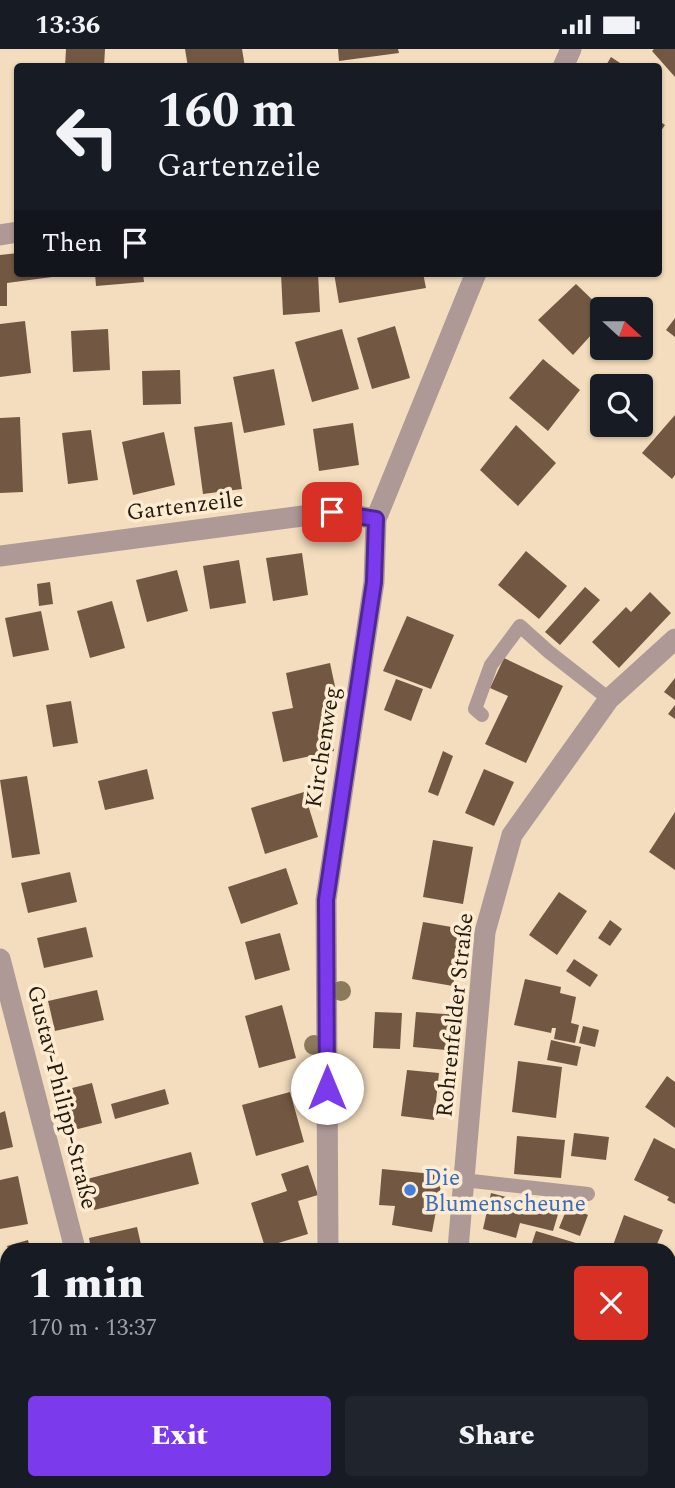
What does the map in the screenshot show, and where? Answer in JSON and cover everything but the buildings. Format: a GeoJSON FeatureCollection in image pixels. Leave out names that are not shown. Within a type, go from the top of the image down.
{"type":"FeatureCollection","features":[{"type":"Feature","properties":{"kind":"street","name":"Kirchenweg"},"geometry":{"type":"LineString","coordinates":[[328,1243],[326,900],[374,582],[376,519],[474,277]]}},
{"type":"Feature","properties":{"kind":"street","name":"Gartenzeile"},"geometry":{"type":"LineString","coordinates":[[0,556],[332,512],[376,519]]}},
{"type":"Feature","properties":{"kind":"street","name":"Rohrenfelder Straße"},"geometry":{"type":"LineString","coordinates":[[458,1243],[485,932],[512,835],[609,699],[675,639]]}},
{"type":"Feature","properties":{"kind":"street","name":"Gustav-Philipp-Straße"},"geometry":{"type":"LineString","coordinates":[[0,959],[73,1243]]}},
{"type":"Feature","properties":{"kind":"lane"},"geometry":{"type":"LineString","coordinates":[[482,715],[475,709],[491,666],[520,626],[609,699]]}},
{"type":"Feature","properties":{"kind":"lane"},"geometry":{"type":"LineString","coordinates":[[463,1179],[588,1195]]}},
{"type":"Feature","properties":{"kind":"place","name":"Die Blumenscheune"},"geometry":{"type":"Point","coordinates":[410,1190]}},
{"type":"Feature","properties":{"kind":"route"},"geometry":{"type":"LineString","coordinates":[[327,1088],[326,900],[374,582],[376,519],[332,512]]}}]}
